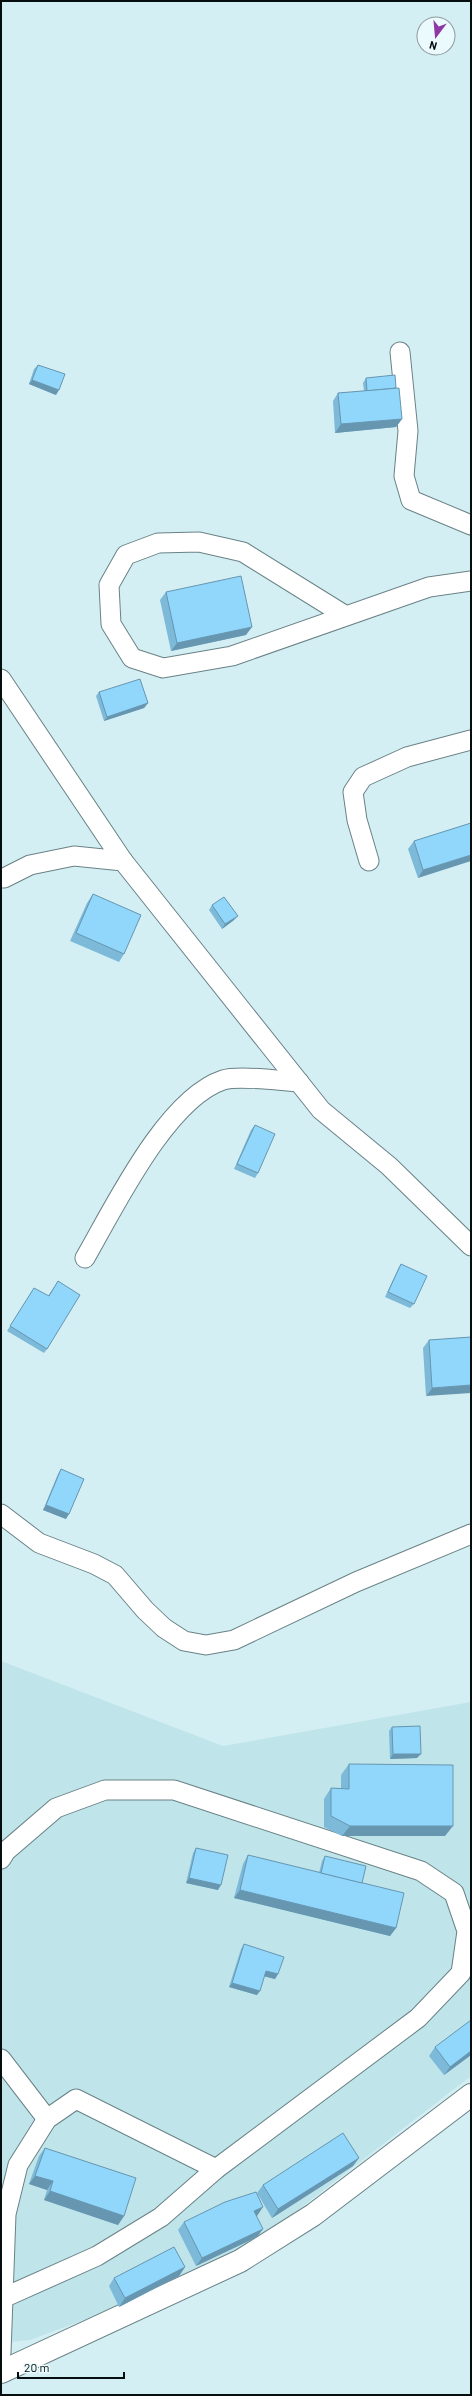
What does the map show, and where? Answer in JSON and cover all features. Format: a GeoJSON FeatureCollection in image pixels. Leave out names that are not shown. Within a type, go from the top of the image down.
{"type":"FeatureCollection","features":[{"type":"Feature","properties":{"kind":"street"},"geometry":{"type":"LineString","coordinates":[[1,2372],[240,2261],[313,2215],[471,2095]]}},
{"type":"Feature","properties":{"kind":"lane"},"geometry":{"type":"LineString","coordinates":[[400,352],[408,431],[404,476],[411,500],[471,525]]}},
{"type":"Feature","properties":{"kind":"lane"},"geometry":{"type":"LineString","coordinates":[[346,616],[243,552],[199,542],[158,543],[126,555],[109,585],[111,624],[132,658],[163,668],[232,656],[429,587],[471,582]]}},
{"type":"Feature","properties":{"kind":"lane"},"geometry":{"type":"LineString","coordinates":[[1,679],[122,861],[320,1110],[389,1166],[471,1246]]}},
{"type":"Feature","properties":{"kind":"lane"},"geometry":{"type":"LineString","coordinates":[[369,862],[356,820],[353,792],[363,777],[406,757],[471,740]]}},
{"type":"Feature","properties":{"kind":"lane"},"geometry":{"type":"LineString","coordinates":[[4,878],[30,865],[74,856],[122,861]]}},
{"type":"Feature","properties":{"kind":"lane"},"geometry":{"type":"LineString","coordinates":[[85,1258],[140,1163],[178,1111],[204,1090],[224,1080],[299,1082]]}},
{"type":"Feature","properties":{"kind":"lane"},"geometry":{"type":"LineString","coordinates":[[1,1514],[39,1543],[94,1564],[116,1575],[145,1610],[164,1628],[184,1641],[206,1645],[234,1640],[356,1582],[471,1534]]}},
{"type":"Feature","properties":{"kind":"lane"},"geometry":{"type":"LineString","coordinates":[[1,1859],[6,1851],[56,1808],[105,1790],[174,1790],[421,1871],[454,1893],[467,1931],[461,1973],[418,2018],[216,2169],[161,2218],[96,2256],[3,2298]]}},
{"type":"Feature","properties":{"kind":"lane"},"geometry":{"type":"LineString","coordinates":[[1,2059],[47,2119]]}},
{"type":"Feature","properties":{"kind":"lane"},"geometry":{"type":"LineString","coordinates":[[1,2353],[6,2214],[18,2165],[47,2119],[76,2099],[216,2169]]}},
{"type":"Feature","properties":{"kind":"shaded area"},"geometry":{"type":"Polygon","coordinates":[[[1,1661],[223,1746],[471,1702],[471,2076],[258,2241],[113,2309],[30,2340],[1,2343],[1,1661]]]}},
{"type":"Feature","properties":{"kind":"building"},"geometry":{"type":"Polygon","coordinates":[[[38,365],[65,374],[59,390],[32,380],[38,365]]]}},
{"type":"Feature","properties":{"kind":"building"},"geometry":{"type":"Polygon","coordinates":[[[395,375],[396,388],[367,391],[366,378],[395,375]]]}},
{"type":"Feature","properties":{"kind":"building"},"geometry":{"type":"Polygon","coordinates":[[[399,388],[402,419],[341,424],[338,393],[399,388]]]}},
{"type":"Feature","properties":{"kind":"building"},"geometry":{"type":"Polygon","coordinates":[[[241,576],[252,627],[177,643],[166,592],[241,576]]]}},
{"type":"Feature","properties":{"kind":"building"},"geometry":{"type":"Polygon","coordinates":[[[140,679],[148,703],[107,717],[99,692],[140,679]]]}},
{"type":"Feature","properties":{"kind":"building"},"geometry":{"type":"Polygon","coordinates":[[[471,823],[471,855],[423,870],[414,841],[471,823]]]}},
{"type":"Feature","properties":{"kind":"building"},"geometry":{"type":"Polygon","coordinates":[[[93,894],[141,915],[124,954],[76,933],[93,894]]]}},
{"type":"Feature","properties":{"kind":"building"},"geometry":{"type":"Polygon","coordinates":[[[224,897],[238,916],[225,924],[212,905],[224,897]]]}},
{"type":"Feature","properties":{"kind":"building"},"geometry":{"type":"Polygon","coordinates":[[[255,1125],[275,1134],[258,1173],[237,1164],[255,1125]]]}},
{"type":"Feature","properties":{"kind":"building"},"geometry":{"type":"Polygon","coordinates":[[[401,1264],[427,1276],[414,1304],[388,1292],[401,1264]]]}},
{"type":"Feature","properties":{"kind":"building"},"geometry":{"type":"Polygon","coordinates":[[[58,1281],[80,1295],[47,1349],[10,1326],[34,1288],[49,1296],[58,1281]]]}},
{"type":"Feature","properties":{"kind":"building"},"geometry":{"type":"Polygon","coordinates":[[[471,1337],[471,1385],[432,1388],[429,1340],[471,1337]]]}},
{"type":"Feature","properties":{"kind":"building"},"geometry":{"type":"Polygon","coordinates":[[[61,1469],[84,1479],[69,1514],[46,1505],[61,1469]]]}},
{"type":"Feature","properties":{"kind":"building"},"geometry":{"type":"Polygon","coordinates":[[[420,1726],[421,1754],[393,1754],[392,1727],[420,1726]]]}},
{"type":"Feature","properties":{"kind":"building"},"geometry":{"type":"Polygon","coordinates":[[[349,1764],[453,1765],[453,1826],[350,1826],[331,1816],[331,1788],[349,1789],[349,1764]]]}},
{"type":"Feature","properties":{"kind":"building"},"geometry":{"type":"Polygon","coordinates":[[[196,1848],[228,1855],[221,1885],[189,1878],[196,1848]]]}},
{"type":"Feature","properties":{"kind":"building"},"geometry":{"type":"Polygon","coordinates":[[[248,1855],[404,1893],[396,1928],[240,1890],[248,1855]]]}},
{"type":"Feature","properties":{"kind":"building"},"geometry":{"type":"Polygon","coordinates":[[[325,1856],[366,1866],[362,1883],[321,1873],[325,1856]]]}},
{"type":"Feature","properties":{"kind":"building"},"geometry":{"type":"Polygon","coordinates":[[[244,1944],[284,1957],[278,1974],[266,1971],[260,1991],[232,1983],[244,1944]]]}},
{"type":"Feature","properties":{"kind":"building"},"geometry":{"type":"Polygon","coordinates":[[[471,2020],[471,2051],[450,2067],[435,2047],[471,2020]]]}},
{"type":"Feature","properties":{"kind":"building"},"geometry":{"type":"Polygon","coordinates":[[[343,2133],[359,2158],[278,2209],[263,2185],[343,2133]]]}},
{"type":"Feature","properties":{"kind":"building"},"geometry":{"type":"Polygon","coordinates":[[[45,2148],[136,2178],[124,2216],[50,2191],[53,2181],[35,2176],[45,2148]]]}},
{"type":"Feature","properties":{"kind":"building"},"geometry":{"type":"Polygon","coordinates":[[[256,2192],[263,2207],[254,2211],[263,2229],[202,2258],[184,2222],[225,2202],[256,2192]]]}},
{"type":"Feature","properties":{"kind":"building"},"geometry":{"type":"Polygon","coordinates":[[[174,2247],[185,2267],[125,2298],[114,2278],[174,2247]]]}}]}
